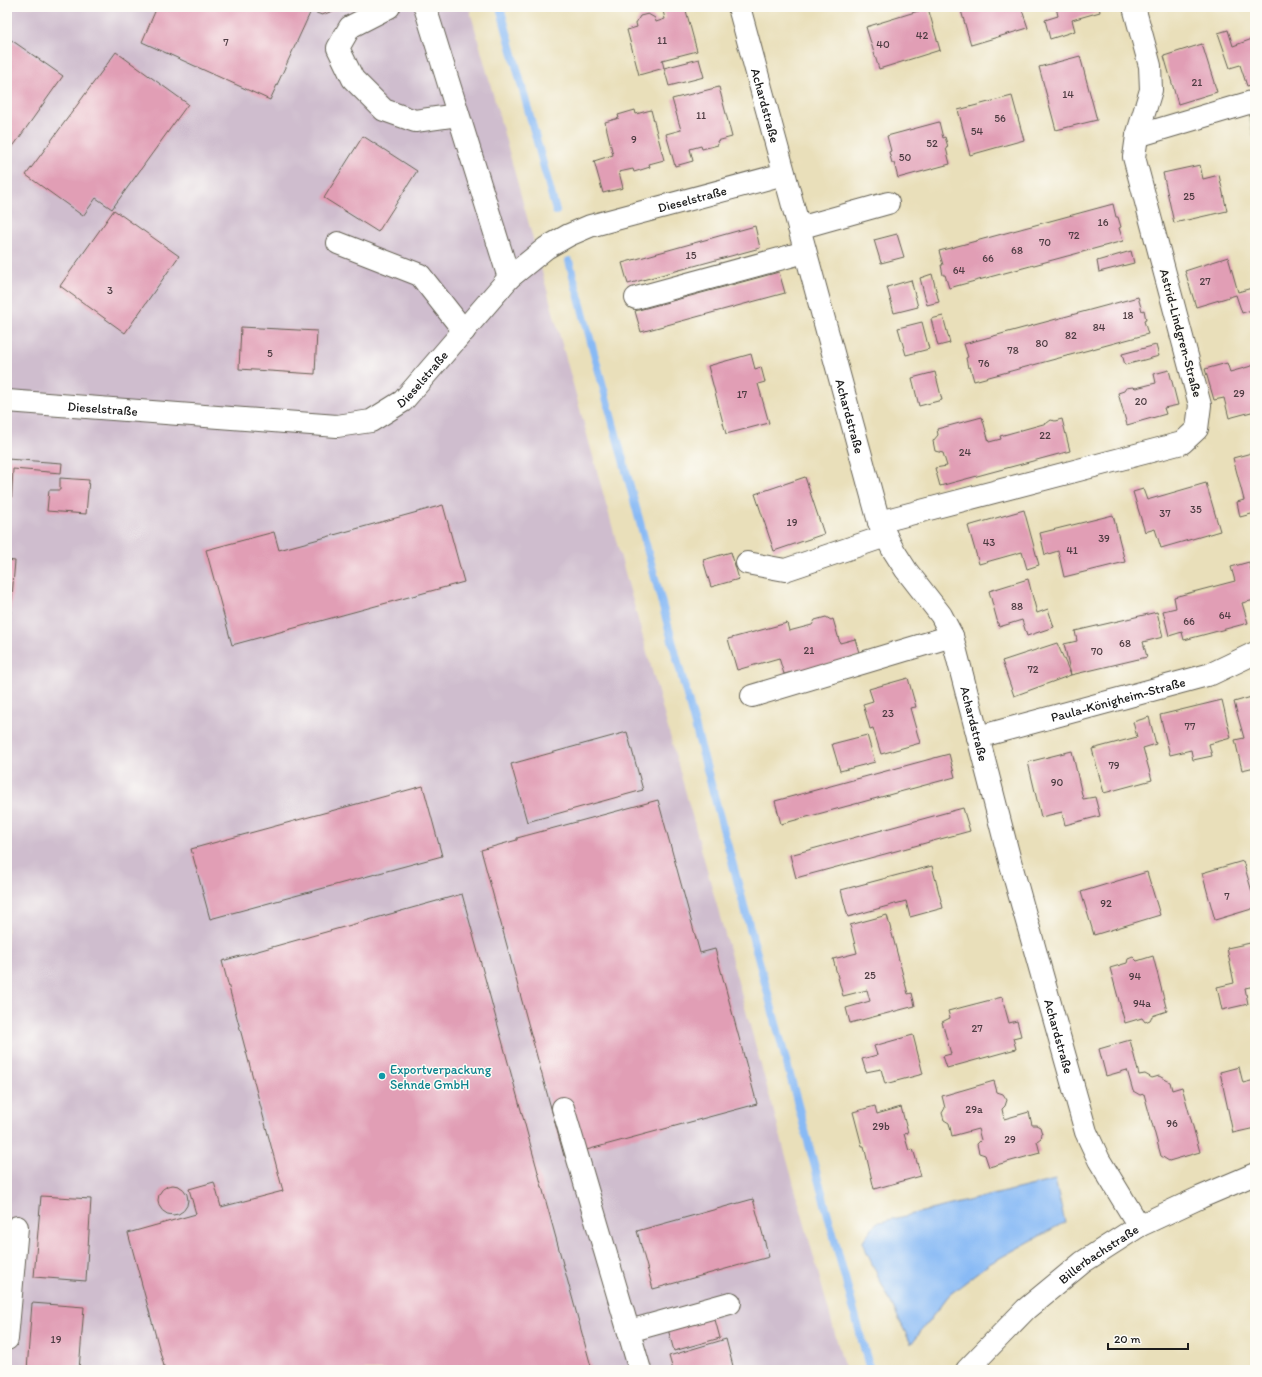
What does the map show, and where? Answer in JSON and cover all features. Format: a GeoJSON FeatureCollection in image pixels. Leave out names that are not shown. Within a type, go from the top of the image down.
{"type":"FeatureCollection","features":[{"type":"Feature","properties":{"kind":"street"},"geometry":{"type":"LineString","coordinates":[[388,7],[350,27],[338,48],[353,79],[384,110],[415,121],[458,115]]}},
{"type":"Feature","properties":{"kind":"street"},"geometry":{"type":"LineString","coordinates":[[425,7],[509,278]]}},
{"type":"Feature","properties":{"kind":"street","name":"Achardstraße"},"geometry":{"type":"LineString","coordinates":[[739,7],[882,529],[906,570],[942,614],[952,636],[1010,861],[1086,1132],[1099,1160],[1139,1226]]}},
{"type":"Feature","properties":{"kind":"street","name":"Astrid-Lindgren-Straße"},"geometry":{"type":"LineString","coordinates":[[747,563],[785,570],[882,529],[1182,443],[1197,429],[1200,405],[1134,157],[1137,136],[1151,90],[1150,66],[1134,7]]}},
{"type":"Feature","properties":{"kind":"street"},"geometry":{"type":"LineString","coordinates":[[1137,136],[1255,101]]}},
{"type":"Feature","properties":{"kind":"street","name":"Dieselstraße"},"geometry":{"type":"LineString","coordinates":[[7,401],[337,426],[371,421],[403,401],[509,278],[546,248],[569,235],[590,226],[784,174]]}},
{"type":"Feature","properties":{"kind":"street"},"geometry":{"type":"LineString","coordinates":[[799,228],[888,203]]}},
{"type":"Feature","properties":{"kind":"street"},"geometry":{"type":"LineString","coordinates":[[338,243],[420,275],[464,331]]}},
{"type":"Feature","properties":{"kind":"street"},"geometry":{"type":"LineString","coordinates":[[636,298],[805,252]]}},
{"type":"Feature","properties":{"kind":"street"},"geometry":{"type":"LineString","coordinates":[[752,696],[952,636]]}},
{"type":"Feature","properties":{"kind":"street","name":"Paula-Königheim-Straße"},"geometry":{"type":"LineString","coordinates":[[978,737],[1211,674],[1255,653]]}},
{"type":"Feature","properties":{"kind":"street"},"geometry":{"type":"LineString","coordinates":[[563,1108],[640,1370]]}},
{"type":"Feature","properties":{"kind":"street","name":"Billerbachstraße"},"geometry":{"type":"LineString","coordinates":[[967,1370],[1026,1309],[1077,1266],[1139,1226],[1255,1174]]}},
{"type":"Feature","properties":{"kind":"street"},"geometry":{"type":"LineString","coordinates":[[7,1339],[17,1227]]}},
{"type":"Feature","properties":{"kind":"street"},"geometry":{"type":"LineString","coordinates":[[629,1331],[730,1303]]}},
{"type":"Feature","properties":{"kind":"shaded area"},"geometry":{"type":"Polygon","coordinates":[[[7,7],[469,7],[845,1370],[7,1370],[7,7]]]}},
{"type":"Feature","properties":{"kind":"green space"},"geometry":{"type":"Polygon","coordinates":[[[1255,107],[1255,142],[1247,109],[1255,107]]]}},
{"type":"Feature","properties":{"kind":"water"},"geometry":{"type":"Polygon","coordinates":[[[1055,1180],[1065,1222],[989,1264],[949,1295],[911,1344],[862,1243],[876,1223],[1055,1180]]]}},
{"type":"Feature","properties":{"kind":"building"},"geometry":{"type":"Polygon","coordinates":[[[157,7],[339,7],[338,9],[322,15],[311,11],[270,100],[142,42],[157,7]]]}},
{"type":"Feature","properties":{"kind":"building"},"geometry":{"type":"Polygon","coordinates":[[[662,7],[685,7],[697,51],[662,60],[664,68],[639,75],[627,30],[637,27],[636,23],[640,16],[648,14],[655,18],[656,22],[665,19],[662,7]]]}},
{"type":"Feature","properties":{"kind":"building"},"geometry":{"type":"Polygon","coordinates":[[[960,7],[1021,7],[1028,28],[971,45],[960,7]]]}},
{"type":"Feature","properties":{"kind":"building"},"geometry":{"type":"Polygon","coordinates":[[[1056,7],[1099,7],[1100,12],[1072,20],[1075,31],[1050,39],[1045,20],[1058,16],[1056,7]]]}},
{"type":"Feature","properties":{"kind":"building"},"geometry":{"type":"Polygon","coordinates":[[[928,8],[940,50],[879,69],[866,27],[928,8]]]}},
{"type":"Feature","properties":{"kind":"building"},"geometry":{"type":"Polygon","coordinates":[[[1228,30],[1233,46],[1255,38],[1255,84],[1247,86],[1240,65],[1230,68],[1218,33],[1228,30]]]}},
{"type":"Feature","properties":{"kind":"building"},"geometry":{"type":"Polygon","coordinates":[[[7,37],[63,76],[7,155],[7,37]]]}},
{"type":"Feature","properties":{"kind":"building"},"geometry":{"type":"Polygon","coordinates":[[[1202,44],[1217,92],[1178,104],[1164,56],[1202,44]]]}},
{"type":"Feature","properties":{"kind":"building"},"geometry":{"type":"Polygon","coordinates":[[[116,52],[188,104],[112,209],[96,198],[83,216],[26,175],[116,52]]]}},
{"type":"Feature","properties":{"kind":"building"},"geometry":{"type":"Polygon","coordinates":[[[1080,56],[1097,120],[1056,130],[1039,67],[1080,56]]]}},
{"type":"Feature","properties":{"kind":"building"},"geometry":{"type":"Polygon","coordinates":[[[699,59],[704,77],[669,86],[664,68],[699,59]]]}},
{"type":"Feature","properties":{"kind":"building"},"geometry":{"type":"Polygon","coordinates":[[[719,87],[732,137],[717,141],[718,145],[702,149],[701,146],[690,149],[693,161],[675,166],[666,134],[681,130],[672,99],[719,87]]]}},
{"type":"Feature","properties":{"kind":"building"},"geometry":{"type":"Polygon","coordinates":[[[1012,96],[1024,140],[970,155],[958,110],[1012,96]]]}},
{"type":"Feature","properties":{"kind":"building"},"geometry":{"type":"Polygon","coordinates":[[[635,110],[636,114],[651,110],[664,160],[649,164],[650,167],[634,172],[633,169],[619,172],[623,188],[603,193],[594,161],[613,155],[605,122],[619,118],[618,115],[635,110]]]}},
{"type":"Feature","properties":{"kind":"building"},"geometry":{"type":"Polygon","coordinates":[[[939,122],[943,138],[945,137],[948,147],[946,148],[950,164],[898,178],[889,152],[891,151],[887,136],[939,122]]]}},
{"type":"Feature","properties":{"kind":"building"},"geometry":{"type":"Polygon","coordinates":[[[363,136],[417,171],[378,232],[324,198],[363,136]]]}},
{"type":"Feature","properties":{"kind":"building"},"geometry":{"type":"Polygon","coordinates":[[[1200,165],[1203,179],[1219,175],[1227,211],[1174,223],[1163,173],[1200,165]]]}},
{"type":"Feature","properties":{"kind":"building"},"geometry":{"type":"Polygon","coordinates":[[[1113,204],[1116,217],[1118,217],[1121,227],[1119,228],[1123,241],[949,288],[945,275],[943,275],[941,265],[943,265],[939,251],[1113,204]]]}},
{"type":"Feature","properties":{"kind":"building"},"geometry":{"type":"Polygon","coordinates":[[[114,210],[179,256],[125,333],[60,286],[114,210]]]}},
{"type":"Feature","properties":{"kind":"building"},"geometry":{"type":"Polygon","coordinates":[[[755,226],[760,248],[628,284],[622,263],[755,226]]]}},
{"type":"Feature","properties":{"kind":"building"},"geometry":{"type":"Polygon","coordinates":[[[897,234],[904,257],[881,263],[874,240],[897,234]]]}},
{"type":"Feature","properties":{"kind":"building"},"geometry":{"type":"Polygon","coordinates":[[[1131,251],[1134,263],[1099,272],[1097,261],[1131,251]]]}},
{"type":"Feature","properties":{"kind":"building"},"geometry":{"type":"Polygon","coordinates":[[[1228,257],[1238,292],[1252,288],[1255,296],[1255,309],[1242,313],[1236,295],[1196,307],[1185,271],[1228,257]]]}},
{"type":"Feature","properties":{"kind":"building"},"geometry":{"type":"Polygon","coordinates":[[[779,272],[785,293],[641,332],[635,311],[779,272]]]}},
{"type":"Feature","properties":{"kind":"building"},"geometry":{"type":"Polygon","coordinates":[[[932,274],[939,302],[927,305],[920,278],[932,274]]]}},
{"type":"Feature","properties":{"kind":"building"},"geometry":{"type":"Polygon","coordinates":[[[911,280],[918,307],[894,313],[887,287],[911,280]]]}},
{"type":"Feature","properties":{"kind":"building"},"geometry":{"type":"Polygon","coordinates":[[[1138,297],[1142,311],[1144,310],[1146,320],[1144,321],[1148,334],[974,381],[970,367],[968,368],[966,358],[968,357],[964,344],[1138,297]]]}},
{"type":"Feature","properties":{"kind":"building"},"geometry":{"type":"Polygon","coordinates":[[[943,316],[950,343],[938,346],[931,319],[943,316]]]}},
{"type":"Feature","properties":{"kind":"building"},"geometry":{"type":"Polygon","coordinates":[[[922,322],[929,349],[906,355],[898,328],[922,322]]]}},
{"type":"Feature","properties":{"kind":"building"},"geometry":{"type":"Polygon","coordinates":[[[241,327],[317,331],[315,374],[239,369],[241,327]]]}},
{"type":"Feature","properties":{"kind":"building"},"geometry":{"type":"Polygon","coordinates":[[[1156,345],[1159,356],[1125,365],[1122,354],[1156,345]]]}},
{"type":"Feature","properties":{"kind":"building"},"geometry":{"type":"Polygon","coordinates":[[[751,354],[755,369],[761,367],[765,382],[758,384],[769,423],[726,434],[708,366],[751,354]]]}},
{"type":"Feature","properties":{"kind":"building"},"geometry":{"type":"Polygon","coordinates":[[[1227,363],[1230,372],[1255,365],[1255,411],[1229,418],[1224,398],[1214,400],[1205,369],[1227,363]]]}},
{"type":"Feature","properties":{"kind":"building"},"geometry":{"type":"Polygon","coordinates":[[[1169,370],[1178,405],[1164,408],[1166,414],[1127,425],[1118,393],[1124,391],[1126,388],[1136,388],[1156,383],[1154,374],[1169,370]]]}},
{"type":"Feature","properties":{"kind":"building"},"geometry":{"type":"Polygon","coordinates":[[[935,372],[942,400],[919,406],[912,378],[935,372]]]}},
{"type":"Feature","properties":{"kind":"building"},"geometry":{"type":"Polygon","coordinates":[[[982,417],[989,442],[1001,439],[1000,436],[1047,423],[1051,420],[1055,421],[1062,419],[1070,451],[940,486],[935,468],[947,466],[943,453],[935,451],[933,441],[938,435],[937,429],[982,417]]]}},
{"type":"Feature","properties":{"kind":"building"},"geometry":{"type":"Polygon","coordinates":[[[1255,452],[1255,513],[1240,517],[1237,502],[1244,500],[1233,458],[1255,452]]]}},
{"type":"Feature","properties":{"kind":"building"},"geometry":{"type":"Polygon","coordinates":[[[7,459],[62,463],[61,473],[13,469],[11,508],[7,508],[7,459]]]}},
{"type":"Feature","properties":{"kind":"building"},"geometry":{"type":"Polygon","coordinates":[[[805,477],[824,534],[774,551],[755,494],[805,477]]]}},
{"type":"Feature","properties":{"kind":"building"},"geometry":{"type":"Polygon","coordinates":[[[60,478],[89,480],[86,514],[47,511],[49,490],[60,490],[60,478]]]}},
{"type":"Feature","properties":{"kind":"building"},"geometry":{"type":"Polygon","coordinates":[[[1206,483],[1220,531],[1161,548],[1155,529],[1145,532],[1133,492],[1143,489],[1147,500],[1206,483]]]}},
{"type":"Feature","properties":{"kind":"building"},"geometry":{"type":"Polygon","coordinates":[[[443,505],[464,582],[232,645],[206,550],[274,532],[279,550],[443,505]]]}},
{"type":"Feature","properties":{"kind":"building"},"geometry":{"type":"Polygon","coordinates":[[[1024,510],[1039,565],[1027,569],[1022,552],[979,564],[968,526],[1024,510]]]}},
{"type":"Feature","properties":{"kind":"building"},"geometry":{"type":"Polygon","coordinates":[[[1113,515],[1125,562],[1064,577],[1058,551],[1045,555],[1040,533],[1113,515]]]}},
{"type":"Feature","properties":{"kind":"building"},"geometry":{"type":"Polygon","coordinates":[[[731,552],[739,579],[711,587],[703,560],[731,552]]]}},
{"type":"Feature","properties":{"kind":"building"},"geometry":{"type":"Polygon","coordinates":[[[7,560],[15,561],[8,644],[7,644],[7,560]]]}},
{"type":"Feature","properties":{"kind":"building"},"geometry":{"type":"Polygon","coordinates":[[[1249,562],[1254,580],[1255,579],[1255,600],[1242,603],[1248,623],[1184,640],[1182,632],[1169,636],[1163,611],[1176,608],[1174,597],[1235,581],[1231,567],[1249,562]]]}},
{"type":"Feature","properties":{"kind":"building"},"geometry":{"type":"Polygon","coordinates":[[[1028,579],[1037,613],[1048,609],[1054,627],[1027,636],[1022,620],[999,627],[989,591],[1028,579]]]}},
{"type":"Feature","properties":{"kind":"building"},"geometry":{"type":"Polygon","coordinates":[[[1157,612],[1163,637],[1143,642],[1147,657],[1071,675],[1064,644],[1077,641],[1075,631],[1157,612]]]}},
{"type":"Feature","properties":{"kind":"building"},"geometry":{"type":"Polygon","coordinates":[[[826,617],[831,620],[833,619],[840,643],[855,639],[860,656],[798,673],[797,671],[784,674],[779,658],[737,670],[728,639],[787,623],[789,631],[812,625],[815,620],[826,617]]]}},
{"type":"Feature","properties":{"kind":"building"},"geometry":{"type":"Polygon","coordinates":[[[1057,643],[1071,675],[1014,696],[1002,661],[1057,643]]]}},
{"type":"Feature","properties":{"kind":"building"},"geometry":{"type":"Polygon","coordinates":[[[908,678],[916,707],[910,708],[920,743],[881,754],[873,728],[870,729],[863,704],[873,701],[869,689],[908,678]]]}},
{"type":"Feature","properties":{"kind":"building"},"geometry":{"type":"Polygon","coordinates":[[[1255,696],[1255,767],[1242,770],[1235,740],[1244,738],[1234,702],[1255,696]]]}},
{"type":"Feature","properties":{"kind":"building"},"geometry":{"type":"Polygon","coordinates":[[[1222,700],[1231,738],[1209,744],[1212,756],[1193,760],[1191,750],[1170,755],[1160,715],[1222,700]]]}},
{"type":"Feature","properties":{"kind":"building"},"geometry":{"type":"Polygon","coordinates":[[[1149,717],[1156,744],[1143,748],[1152,780],[1104,793],[1092,749],[1137,737],[1133,722],[1149,717]]]}},
{"type":"Feature","properties":{"kind":"building"},"geometry":{"type":"Polygon","coordinates":[[[627,732],[643,790],[527,822],[511,764],[627,732]]]}},
{"type":"Feature","properties":{"kind":"building"},"geometry":{"type":"Polygon","coordinates":[[[867,735],[875,762],[840,771],[832,744],[867,735]]]}},
{"type":"Feature","properties":{"kind":"building"},"geometry":{"type":"Polygon","coordinates":[[[1072,751],[1083,799],[1095,797],[1100,816],[1065,825],[1062,812],[1041,817],[1028,762],[1072,751]]]}},
{"type":"Feature","properties":{"kind":"building"},"geometry":{"type":"Polygon","coordinates":[[[949,754],[955,777],[781,824],[775,801],[949,754]]]}},
{"type":"Feature","properties":{"kind":"building"},"geometry":{"type":"Polygon","coordinates":[[[423,786],[442,856],[210,919],[191,849],[423,786]]]}},
{"type":"Feature","properties":{"kind":"building"},"geometry":{"type":"Polygon","coordinates":[[[658,800],[700,953],[715,949],[757,1104],[564,1156],[481,850],[517,840],[517,838],[658,800]]]}},
{"type":"Feature","properties":{"kind":"building"},"geometry":{"type":"Polygon","coordinates":[[[963,808],[970,831],[796,878],[790,855],[963,808]]]}},
{"type":"Feature","properties":{"kind":"building"},"geometry":{"type":"Polygon","coordinates":[[[1243,861],[1255,902],[1255,908],[1215,920],[1202,873],[1243,861]]]}},
{"type":"Feature","properties":{"kind":"building"},"geometry":{"type":"Polygon","coordinates":[[[932,866],[943,908],[910,917],[906,901],[848,917],[841,890],[932,866]]]}},
{"type":"Feature","properties":{"kind":"building"},"geometry":{"type":"Polygon","coordinates":[[[1147,872],[1160,915],[1094,935],[1081,892],[1147,872]]]}},
{"type":"Feature","properties":{"kind":"building","name":"Exportverpackung Sehnde GmbH"},"geometry":{"type":"Polygon","coordinates":[[[462,894],[592,1370],[165,1370],[128,1233],[196,1214],[189,1189],[214,1182],[221,1207],[283,1191],[222,961],[462,894]]]}},
{"type":"Feature","properties":{"kind":"building"},"geometry":{"type":"Polygon","coordinates":[[[887,915],[908,994],[912,993],[915,1006],[850,1023],[846,1008],[870,1001],[867,990],[843,996],[833,959],[857,953],[850,925],[887,915]]]}},
{"type":"Feature","properties":{"kind":"building"},"geometry":{"type":"Polygon","coordinates":[[[1255,942],[1255,986],[1245,988],[1248,1004],[1222,1010],[1217,987],[1234,983],[1227,948],[1255,942]]]}},
{"type":"Feature","properties":{"kind":"building"},"geometry":{"type":"Polygon","coordinates":[[[1153,956],[1167,1011],[1152,1016],[1150,1020],[1145,1022],[1142,1018],[1125,1023],[1110,968],[1127,963],[1128,959],[1133,957],[1137,961],[1153,956]]]}},
{"type":"Feature","properties":{"kind":"building"},"geometry":{"type":"Polygon","coordinates":[[[1002,997],[1009,1023],[1017,1021],[1021,1036],[1013,1038],[1016,1049],[947,1068],[943,1056],[951,1054],[942,1022],[950,1018],[948,1011],[1002,997]]]}},
{"type":"Feature","properties":{"kind":"building"},"geometry":{"type":"Polygon","coordinates":[[[913,1035],[923,1074],[885,1084],[881,1069],[866,1072],[862,1059],[877,1055],[874,1046],[913,1035]]]}},
{"type":"Feature","properties":{"kind":"building"},"geometry":{"type":"Polygon","coordinates":[[[1130,1040],[1139,1075],[1145,1074],[1152,1078],[1159,1076],[1170,1082],[1172,1090],[1182,1087],[1200,1152],[1169,1161],[1161,1156],[1144,1094],[1140,1095],[1133,1091],[1127,1070],[1106,1076],[1099,1049],[1130,1040]]]}},
{"type":"Feature","properties":{"kind":"building"},"geometry":{"type":"Polygon","coordinates":[[[1239,1067],[1243,1083],[1255,1080],[1255,1128],[1233,1133],[1220,1072],[1239,1067]]]}},
{"type":"Feature","properties":{"kind":"building"},"geometry":{"type":"Polygon","coordinates":[[[994,1081],[997,1092],[1003,1094],[1007,1100],[1002,1109],[1004,1119],[1029,1112],[1032,1125],[1040,1127],[1042,1134],[1041,1138],[1037,1141],[1040,1153],[989,1167],[985,1155],[979,1153],[977,1144],[981,1140],[978,1129],[952,1136],[949,1123],[944,1120],[942,1113],[945,1108],[942,1096],[994,1081]]]}},
{"type":"Feature","properties":{"kind":"building"},"geometry":{"type":"Polygon","coordinates":[[[875,1106],[877,1114],[901,1107],[908,1133],[904,1134],[909,1151],[913,1149],[921,1176],[874,1189],[864,1146],[862,1146],[853,1112],[875,1106]]]}},
{"type":"Feature","properties":{"kind":"building"},"geometry":{"type":"Polygon","coordinates":[[[173,1185],[184,1189],[188,1200],[184,1211],[173,1215],[162,1211],[158,1200],[162,1189],[173,1185]]]}},
{"type":"Feature","properties":{"kind":"building"},"geometry":{"type":"Polygon","coordinates":[[[41,1196],[91,1199],[86,1281],[34,1277],[41,1196]]]}},
{"type":"Feature","properties":{"kind":"building"},"geometry":{"type":"Polygon","coordinates":[[[753,1199],[769,1257],[653,1289],[637,1231],[753,1199]]]}},
{"type":"Feature","properties":{"kind":"building"},"geometry":{"type":"Polygon","coordinates":[[[32,1303],[84,1307],[79,1370],[27,1370],[32,1303]]]}},
{"type":"Feature","properties":{"kind":"building"},"geometry":{"type":"Polygon","coordinates":[[[714,1316],[720,1338],[674,1351],[668,1329],[714,1316]]]}},
{"type":"Feature","properties":{"kind":"building"},"geometry":{"type":"Polygon","coordinates":[[[726,1339],[734,1370],[673,1370],[669,1356],[726,1339]]]}},
{"type":"Feature","properties":{"kind":"waterway"},"geometry":{"type":"LineString","coordinates":[[500,7],[556,211]]}},
{"type":"Feature","properties":{"kind":"waterway"},"geometry":{"type":"LineString","coordinates":[[569,261],[870,1370]]}},
{"type":"Feature","properties":{"kind":"place","name":"Exportverpackung Sehnde GmbH"},"geometry":{"type":"Point","coordinates":[382,1076]}}]}
